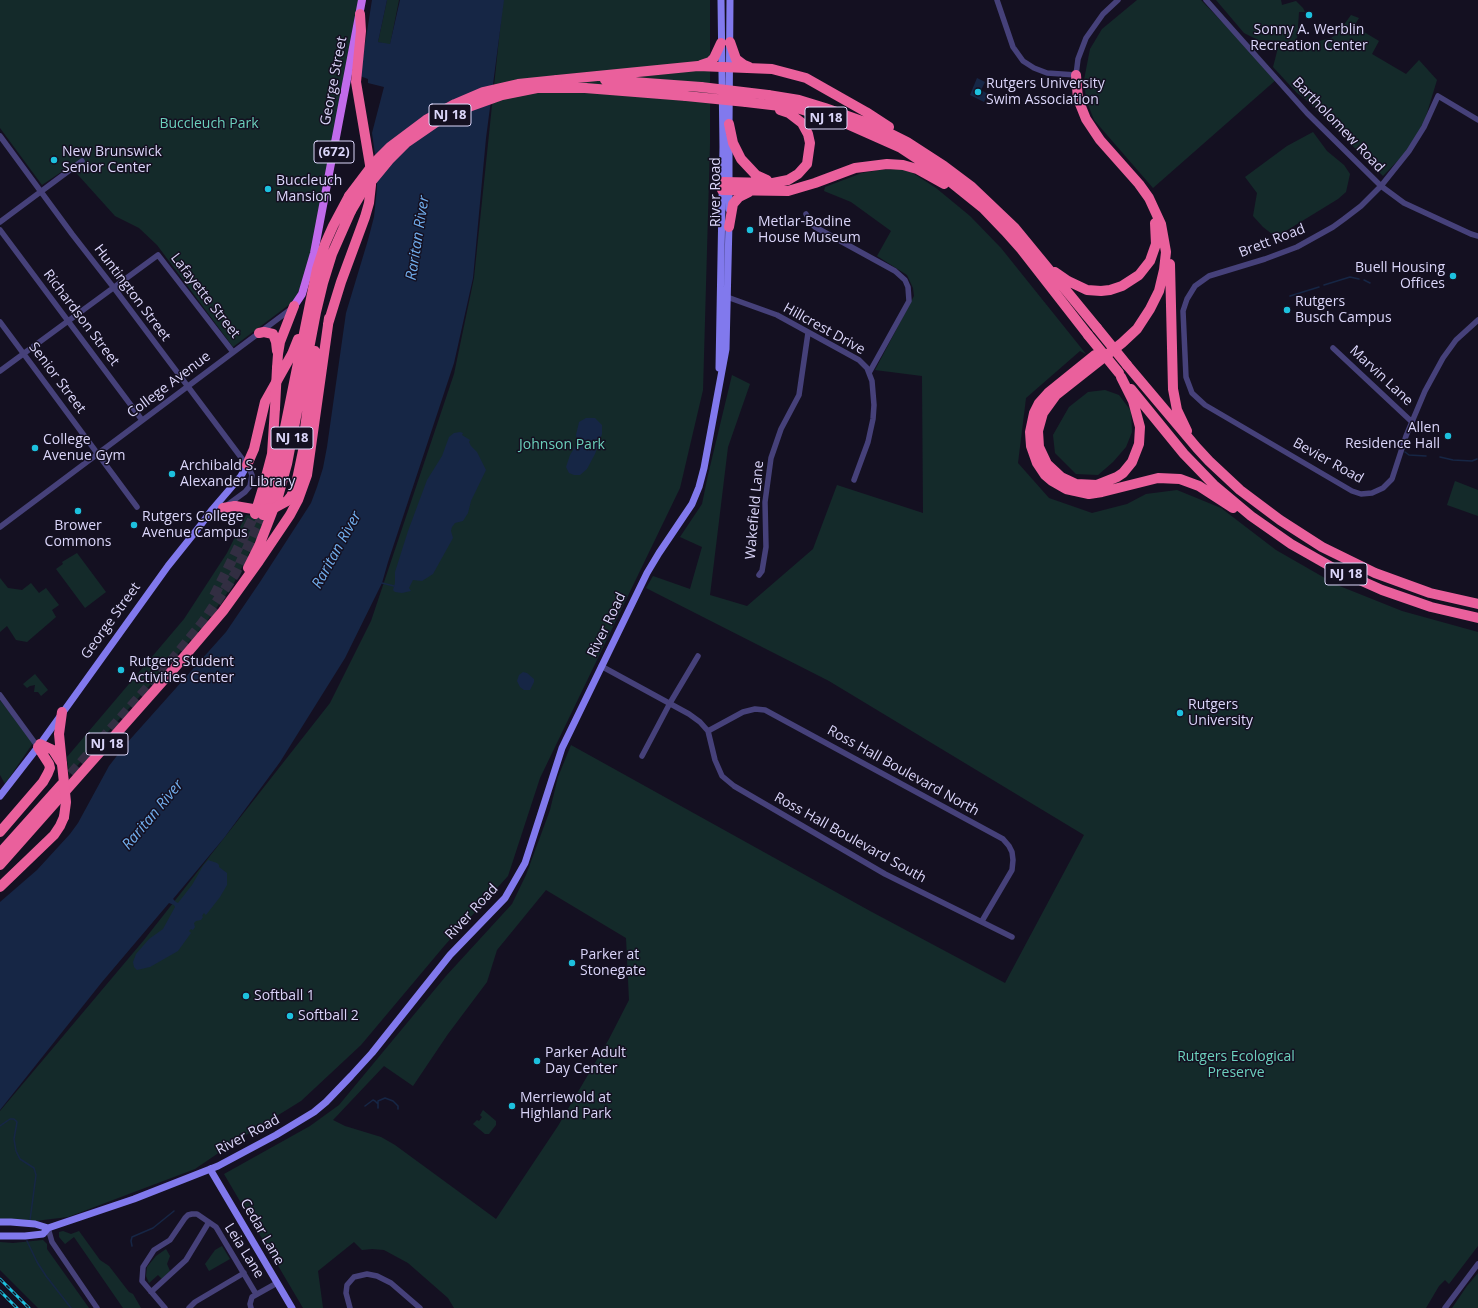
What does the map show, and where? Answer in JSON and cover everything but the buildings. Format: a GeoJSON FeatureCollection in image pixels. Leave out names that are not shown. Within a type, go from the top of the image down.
{"type":"FeatureCollection","features":[{"type":"Feature","properties":{"kind":"highway"},"geometry":{"type":"LineString","coordinates":[[223,508],[235,506],[259,510],[274,508],[292,496],[298,480],[329,318],[367,210],[371,185],[370,164],[356,82],[361,31],[360,14]]}},
{"type":"Feature","properties":{"kind":"highway"},"geometry":{"type":"LineString","coordinates":[[698,66],[710,62],[726,43],[736,59],[744,65],[752,68]]}},
{"type":"Feature","properties":{"kind":"highway"},"geometry":{"type":"LineString","coordinates":[[589,81],[698,66],[772,70],[806,78],[866,112],[898,132],[904,145]]}},
{"type":"Feature","properties":{"kind":"highway"},"geometry":{"type":"LineString","coordinates":[[1076,75],[1078,99],[1086,119],[1100,140],[1150,198],[1161,224],[1166,252],[1161,284],[1153,303],[1137,329],[1122,343],[1056,395],[1042,413],[1038,431],[1040,452],[1047,464],[1061,477],[1076,484],[1097,485],[1117,478],[1132,462],[1139,444],[1140,428],[1133,402],[1120,375]]}},
{"type":"Feature","properties":{"kind":"highway","name":"NJ 18"},"geometry":{"type":"LineString","coordinates":[[278,354],[272,454],[263,488],[259,514],[277,467],[307,317],[325,244],[349,196],[374,163],[390,147],[426,120],[455,104],[483,92],[518,84],[556,80],[701,87],[799,100],[857,119],[887,131],[983,208],[1021,249],[1184,454],[1214,485],[1251,516],[1307,554],[1358,580],[1398,596],[1478,618]]}},
{"type":"Feature","properties":{"kind":"highway","name":"NJ 18"},"geometry":{"type":"LineString","coordinates":[[0,865],[223,611],[240,583],[259,546],[278,497],[287,464],[316,312],[332,254],[351,211],[361,194],[389,160],[406,144],[438,121],[460,110],[502,95],[537,88],[589,81],[686,96],[797,108],[922,151],[966,183],[990,203],[1014,227],[1127,366],[1197,448],[1228,479],[1259,506],[1301,535],[1359,566],[1430,593],[1478,604]]}},
{"type":"Feature","properties":{"kind":"highway"},"geometry":{"type":"LineString","coordinates":[[726,186],[773,183],[788,180],[798,174],[807,164],[810,143],[808,134],[802,122],[789,113],[746,102]]}},
{"type":"Feature","properties":{"kind":"highway"},"geometry":{"type":"LineString","coordinates":[[729,124],[733,142],[741,159],[756,175],[773,183]]}},
{"type":"Feature","properties":{"kind":"highway"},"geometry":{"type":"LineString","coordinates":[[726,186],[751,191],[778,191],[799,188],[855,168],[887,164],[903,165],[917,169],[956,191],[973,204],[983,208]]}},
{"type":"Feature","properties":{"kind":"highway"},"geometry":{"type":"LineString","coordinates":[[729,227],[733,204],[739,197],[751,191]]}},
{"type":"Feature","properties":{"kind":"highway"},"geometry":{"type":"LineString","coordinates":[[1046,266],[1080,288],[1093,291],[1110,290],[1133,280],[1148,264],[1156,244],[1156,225],[1150,198]]}},
{"type":"Feature","properties":{"kind":"highway"},"geometry":{"type":"LineString","coordinates":[[1166,252],[1170,258],[1172,379],[1174,399],[1182,422],[1197,448]]}},
{"type":"Feature","properties":{"kind":"highway"},"geometry":{"type":"LineString","coordinates":[[303,450],[319,321],[332,254]]}},
{"type":"Feature","properties":{"kind":"highway"},"geometry":{"type":"LineString","coordinates":[[278,354],[280,342],[294,306]]}},
{"type":"Feature","properties":{"kind":"highway"},"geometry":{"type":"LineString","coordinates":[[247,465],[254,449],[265,402],[296,346],[307,317]]}},
{"type":"Feature","properties":{"kind":"highway"},"geometry":{"type":"LineString","coordinates":[[223,611],[290,515],[303,487],[309,464],[329,318]]}},
{"type":"Feature","properties":{"kind":"highway"},"geometry":{"type":"LineString","coordinates":[[1143,319],[1079,368],[1042,399],[1034,413],[1030,432],[1032,452],[1037,463],[1052,481],[1066,489],[1082,493],[1102,492],[1158,478],[1185,480],[1204,488],[1242,514],[1251,516]]}},
{"type":"Feature","properties":{"kind":"highway"},"geometry":{"type":"LineString","coordinates":[[259,333],[264,332],[273,334],[278,354]]}},
{"type":"Feature","properties":{"kind":"highway"},"geometry":{"type":"LineString","coordinates":[[1456,613],[1472,621],[1478,622]]}},
{"type":"Feature","properties":{"kind":"highway"},"geometry":{"type":"LineString","coordinates":[[0,887],[54,835],[64,817],[66,802],[62,764],[58,751],[62,712]]}},
{"type":"Feature","properties":{"kind":"highway"},"geometry":{"type":"LineString","coordinates":[[39,745],[58,751]]}},
{"type":"Feature","properties":{"kind":"highway"},"geometry":{"type":"LineString","coordinates":[[0,832],[48,774],[50,768],[49,764],[39,745]]}},
{"type":"Feature","properties":{"kind":"highway"},"geometry":{"type":"LineString","coordinates":[[0,854],[61,785]]}},
{"type":"Feature","properties":{"kind":"main road","name":"George Street"},"geometry":{"type":"LineString","coordinates":[[294,306],[304,288],[314,253],[362,0]]}},
{"type":"Feature","properties":{"kind":"street","name":"River Road"},"geometry":{"type":"LineString","coordinates":[[721,0],[726,43]]}},
{"type":"Feature","properties":{"kind":"street","name":"River Road"},"geometry":{"type":"LineString","coordinates":[[0,1236],[43,1234],[48,1228],[134,1199],[210,1169],[276,1135],[314,1112],[326,1102],[372,1053],[446,960],[505,898],[525,863],[557,762],[601,666],[647,573],[692,504],[699,487],[704,468],[726,349],[729,227],[726,186],[726,43],[730,0]]}},
{"type":"Feature","properties":{"kind":"street"},"geometry":{"type":"LineString","coordinates":[[997,0],[1013,47],[1024,61],[1034,68],[1047,73],[1076,75],[1078,59],[1086,38],[1103,14],[1118,0]]}},
{"type":"Feature","properties":{"kind":"street","name":"Bartholomew Road"},"geometry":{"type":"LineString","coordinates":[[1206,0],[1311,117],[1381,186],[1404,203],[1478,236]]}},
{"type":"Feature","properties":{"kind":"street","name":"River Road"},"geometry":{"type":"LineString","coordinates":[[719,384],[729,124],[726,67]]}},
{"type":"Feature","properties":{"kind":"street","name":"Brett Road"},"geometry":{"type":"LineString","coordinates":[[1195,286],[1209,276],[1282,254],[1318,236],[1354,211],[1381,186],[1410,151],[1424,127],[1438,96],[1478,120]]}},
{"type":"Feature","properties":{"kind":"street","name":"Huntington Street"},"geometry":{"type":"LineString","coordinates":[[0,136],[72,234],[247,465]]}},
{"type":"Feature","properties":{"kind":"street"},"geometry":{"type":"LineString","coordinates":[[0,222],[82,161]]}},
{"type":"Feature","properties":{"kind":"street"},"geometry":{"type":"LineString","coordinates":[[806,214],[815,228],[894,271],[905,280],[908,287],[909,301],[869,373]]}},
{"type":"Feature","properties":{"kind":"street","name":"Richardson Street"},"geometry":{"type":"LineString","coordinates":[[0,230],[142,420]]}},
{"type":"Feature","properties":{"kind":"street","name":"Lafayette Street"},"geometry":{"type":"LineString","coordinates":[[114,288],[158,255],[233,352]]}},
{"type":"Feature","properties":{"kind":"street","name":"Bevier Road"},"geometry":{"type":"LineString","coordinates":[[1195,286],[1187,299],[1183,311],[1185,370],[1190,389],[1195,397],[1205,405],[1352,491],[1364,494],[1380,490],[1389,484],[1395,474],[1403,444],[1425,391],[1443,358],[1456,340],[1478,320]]}},
{"type":"Feature","properties":{"kind":"street"},"geometry":{"type":"LineString","coordinates":[[0,371],[114,288]]}},
{"type":"Feature","properties":{"kind":"street","name":"Hillcrest Drive"},"geometry":{"type":"LineString","coordinates":[[727,297],[777,315],[859,360],[863,364],[869,373],[873,393],[873,419],[868,442],[854,480]]}},
{"type":"Feature","properties":{"kind":"street","name":"College Avenue"},"geometry":{"type":"LineString","coordinates":[[0,527],[294,306]]}},
{"type":"Feature","properties":{"kind":"street","name":"Senior Street"},"geometry":{"type":"LineString","coordinates":[[0,322],[137,507]]}},
{"type":"Feature","properties":{"kind":"street","name":"Wakefield Lane"},"geometry":{"type":"LineString","coordinates":[[759,575],[762,570],[766,547],[765,502],[771,458],[781,429],[801,390],[808,333]]}},
{"type":"Feature","properties":{"kind":"street","name":"Marvin Lane"},"geometry":{"type":"LineString","coordinates":[[1333,348],[1412,422]]}},
{"type":"Feature","properties":{"kind":"street"},"geometry":{"type":"LineString","coordinates":[[200,526],[245,492],[250,486],[252,475],[247,465]]}},
{"type":"Feature","properties":{"kind":"street","name":"George Street"},"geometry":{"type":"LineString","coordinates":[[0,796],[39,745],[168,566],[211,511],[241,476],[247,465]]}},
{"type":"Feature","properties":{"kind":"street"},"geometry":{"type":"LineString","coordinates":[[642,756],[698,656]]}},
{"type":"Feature","properties":{"kind":"street"},"geometry":{"type":"LineString","coordinates":[[601,666],[689,714],[708,730]]}},
{"type":"Feature","properties":{"kind":"street"},"geometry":{"type":"LineString","coordinates":[[0,695],[39,745]]}},
{"type":"Feature","properties":{"kind":"street","name":"Ross Hall Boulevard North"},"geometry":{"type":"LineString","coordinates":[[708,730],[743,712],[755,709],[765,710],[1003,839],[1010,846],[1012,852],[1012,870],[982,921]]}},
{"type":"Feature","properties":{"kind":"street","name":"Ross Hall Boulevard South"},"geometry":{"type":"LineString","coordinates":[[708,730],[718,768],[722,776],[734,786],[885,874],[1012,937]]}},
{"type":"Feature","properties":{"kind":"street","name":"Cedar Lane"},"geometry":{"type":"LineString","coordinates":[[210,1169],[292,1308]]}},
{"type":"Feature","properties":{"kind":"street","name":"Leia Lane"},"geometry":{"type":"LineString","coordinates":[[165,1308],[142,1281],[142,1273],[146,1260],[154,1250],[170,1240],[188,1215],[197,1214],[216,1227],[256,1294]]}},
{"type":"Feature","properties":{"kind":"street"},"geometry":{"type":"LineString","coordinates":[[0,1222],[35,1224],[48,1228],[52,1242],[97,1308]]}},
{"type":"Feature","properties":{"kind":"street"},"geometry":{"type":"LineString","coordinates":[[151,1292],[186,1260],[209,1222]]}},
{"type":"Feature","properties":{"kind":"street"},"geometry":{"type":"LineString","coordinates":[[1445,1308],[1478,1264]]}},
{"type":"Feature","properties":{"kind":"street"},"geometry":{"type":"LineString","coordinates":[[189,1308],[195,1302],[244,1273]]}},
{"type":"Feature","properties":{"kind":"street"},"geometry":{"type":"LineString","coordinates":[[350,1308],[346,1294],[348,1283],[358,1275],[367,1274],[377,1276],[391,1283],[420,1308]]}},
{"type":"Feature","properties":{"kind":"street","name":"Leia Lane"},"geometry":{"type":"LineString","coordinates":[[251,1308],[251,1301],[256,1294],[277,1283]]}},
{"type":"Feature","properties":{"kind":"green space","name":"Buccleuch Park"},"geometry":{"type":"Polygon","coordinates":[[[0,0],[359,0],[311,254],[297,295],[290,304],[233,347],[157,245],[139,228],[115,216],[70,166],[42,185],[0,128],[0,0]]]}},
{"type":"Feature","properties":{"kind":"green space"},"geometry":{"type":"Polygon","coordinates":[[[387,0],[399,0],[390,45],[378,42],[387,0]]]}},
{"type":"Feature","properties":{"kind":"green space","name":"Johnson Park"},"geometry":{"type":"Polygon","coordinates":[[[503,0],[710,0],[710,144],[703,390],[680,488],[540,778],[508,876],[445,945],[361,1045],[301,1101],[233,1143],[195,1169],[68,1217],[35,1221],[17,1219],[0,1220],[0,1111],[144,940],[330,703],[371,621],[454,374],[474,278],[503,0]]]}},
{"type":"Feature","properties":{"kind":"green space"},"geometry":{"type":"Polygon","coordinates":[[[1137,0],[1201,0],[1277,79],[1153,188],[1094,120],[1086,99],[1084,80],[1090,49],[1102,29],[1137,0]]]}},
{"type":"Feature","properties":{"kind":"green space"},"geometry":{"type":"Polygon","coordinates":[[[1216,0],[1281,0],[1282,5],[1296,1],[1305,12],[1299,12],[1297,41],[1315,42],[1331,38],[1338,33],[1351,15],[1359,18],[1354,26],[1379,41],[1372,54],[1406,74],[1419,60],[1437,80],[1423,126],[1408,150],[1383,176],[1305,99],[1297,93],[1273,67],[1279,44],[1282,41],[1258,40],[1244,33],[1216,0]]]}},
{"type":"Feature","properties":{"kind":"green space"},"geometry":{"type":"Polygon","coordinates":[[[1313,132],[1327,151],[1344,165],[1350,174],[1346,192],[1338,199],[1276,237],[1263,227],[1253,216],[1257,193],[1245,177],[1287,146],[1313,132]]]}},
{"type":"Feature","properties":{"kind":"green space","name":"Rutgers Ecological Preserve"},"geometry":{"type":"Polygon","coordinates":[[[880,170],[908,170],[936,188],[970,216],[1001,248],[1086,354],[1080,351],[1026,398],[1018,463],[1049,498],[1092,513],[1127,504],[1146,494],[1177,490],[1221,508],[1276,550],[1337,585],[1402,611],[1478,632],[1478,1246],[1449,1284],[1445,1280],[1439,1286],[1426,1308],[454,1308],[448,1298],[408,1263],[384,1250],[362,1250],[354,1242],[318,1271],[323,1308],[303,1308],[224,1174],[310,1126],[339,1105],[446,976],[512,904],[526,875],[550,810],[558,777],[571,745],[870,911],[1005,983],[1084,835],[829,681],[646,588],[653,576],[690,589],[702,547],[680,537],[702,504],[732,375],[750,384],[728,447],[710,595],[747,606],[813,549],[837,485],[923,513],[922,376],[875,370],[914,296],[913,288],[907,275],[877,256],[891,231],[851,202],[824,191],[825,187],[862,173],[880,170]],[[546,890],[497,950],[487,982],[448,1034],[413,1086],[384,1066],[333,1120],[345,1126],[381,1137],[395,1145],[496,1219],[558,1126],[609,1039],[629,1000],[626,938],[546,890]]]}},
{"type":"Feature","properties":{"kind":"green space"},"geometry":{"type":"Polygon","coordinates":[[[1105,390],[1119,395],[1131,411],[1132,432],[1126,447],[1113,462],[1098,475],[1076,474],[1055,453],[1053,435],[1069,407],[1088,392],[1105,390]]]}},
{"type":"Feature","properties":{"kind":"green space"},"geometry":{"type":"Polygon","coordinates":[[[1455,481],[1478,490],[1478,516],[1447,505],[1455,481]]]}},
{"type":"Feature","properties":{"kind":"green space"},"geometry":{"type":"Polygon","coordinates":[[[246,515],[267,518],[233,585],[204,625],[69,775],[67,757],[184,619],[227,553],[246,515]]]}},
{"type":"Feature","properties":{"kind":"green space"},"geometry":{"type":"Polygon","coordinates":[[[77,553],[106,592],[85,608],[56,569],[63,564],[62,562],[77,553]]]}},
{"type":"Feature","properties":{"kind":"green space"},"geometry":{"type":"Polygon","coordinates":[[[0,578],[8,588],[22,590],[31,583],[39,593],[46,588],[59,605],[52,610],[56,617],[27,642],[16,640],[7,626],[0,632],[0,578]]]}},
{"type":"Feature","properties":{"kind":"green space"},"geometry":{"type":"Polygon","coordinates":[[[35,674],[48,690],[41,696],[38,692],[34,692],[35,685],[27,688],[23,684],[35,674]]]}},
{"type":"Feature","properties":{"kind":"green space"},"geometry":{"type":"Polygon","coordinates":[[[0,700],[33,743],[5,784],[0,775],[0,700]]]}},
{"type":"Feature","properties":{"kind":"green space"},"geometry":{"type":"Polygon","coordinates":[[[483,1110],[496,1121],[496,1125],[489,1134],[485,1134],[473,1124],[477,1120],[479,1121],[482,1117],[480,1115],[483,1110]]]}},
{"type":"Feature","properties":{"kind":"green space"},"geometry":{"type":"Polygon","coordinates":[[[63,1231],[71,1234],[79,1231],[100,1260],[109,1266],[129,1292],[133,1294],[141,1308],[123,1308],[74,1237],[65,1244],[59,1237],[59,1232],[63,1231]]]}},
{"type":"Feature","properties":{"kind":"green space"},"geometry":{"type":"Polygon","coordinates":[[[43,1240],[47,1244],[47,1249],[89,1308],[38,1308],[0,1270],[0,1242],[13,1243],[43,1240]]]}},
{"type":"Feature","properties":{"kind":"green space"},"geometry":{"type":"Polygon","coordinates":[[[222,1246],[230,1259],[209,1271],[205,1264],[215,1250],[222,1246]]]}},
{"type":"Feature","properties":{"kind":"green space"},"geometry":{"type":"Polygon","coordinates":[[[166,1249],[170,1256],[167,1264],[170,1271],[162,1279],[158,1275],[149,1283],[146,1276],[147,1267],[156,1256],[166,1249]]]}},
{"type":"Feature","properties":{"kind":"green space"},"geometry":{"type":"Polygon","coordinates":[[[1478,1273],[1478,1308],[1452,1308],[1467,1286],[1478,1273]]]}},
{"type":"Feature","properties":{"kind":"water","name":"Raritan River"},"geometry":{"type":"Polygon","coordinates":[[[372,0],[387,0],[378,42],[390,44],[400,0],[504,0],[486,138],[473,278],[454,363],[382,583],[345,658],[280,762],[224,838],[173,899],[178,903],[208,860],[217,863],[219,867],[227,873],[227,885],[220,897],[206,915],[204,913],[201,920],[194,923],[195,927],[193,930],[191,929],[189,931],[191,933],[178,951],[150,967],[137,970],[134,967],[133,962],[136,954],[149,939],[163,929],[175,907],[169,903],[102,982],[0,1110],[0,902],[37,870],[70,834],[78,823],[109,766],[126,744],[226,632],[311,503],[317,487],[323,468],[327,447],[346,313],[374,217],[377,169],[372,133],[384,87],[368,83],[368,79],[360,76],[372,0]]]}},
{"type":"Feature","properties":{"kind":"water","name":"Rutgers University Swim Association"},"geometry":{"type":"Polygon","coordinates":[[[977,78],[985,82],[981,90],[988,94],[984,102],[970,95],[977,78]]]}},
{"type":"Feature","properties":{"kind":"water"},"geometry":{"type":"Polygon","coordinates":[[[586,418],[595,418],[602,425],[602,434],[595,454],[587,469],[580,475],[574,475],[569,473],[566,467],[570,455],[578,442],[576,435],[579,422],[586,418]]]}},
{"type":"Feature","properties":{"kind":"water"},"geometry":{"type":"Polygon","coordinates":[[[460,432],[470,440],[469,442],[471,446],[477,452],[486,470],[471,501],[468,513],[463,521],[455,523],[452,527],[451,531],[453,538],[433,574],[422,581],[413,580],[409,588],[411,591],[402,593],[395,592],[393,590],[395,583],[395,572],[427,480],[442,456],[449,437],[454,433],[460,432]]]}},
{"type":"Feature","properties":{"kind":"water"},"geometry":{"type":"Polygon","coordinates":[[[523,672],[527,673],[534,679],[530,690],[524,690],[520,687],[517,681],[519,675],[523,672]]]}},
{"type":"Feature","properties":{"kind":"waterway"},"geometry":{"type":"LineString","coordinates":[[1324,285],[1350,277],[1359,279]]}},
{"type":"Feature","properties":{"kind":"waterway"},"geometry":{"type":"LineString","coordinates":[[1364,280],[1370,283]]}},
{"type":"Feature","properties":{"kind":"waterway"},"geometry":{"type":"LineString","coordinates":[[1290,296],[1319,287]]}},
{"type":"Feature","properties":{"kind":"waterway"},"geometry":{"type":"LineString","coordinates":[[1405,452],[1409,455],[1426,456]]}},
{"type":"Feature","properties":{"kind":"waterway"},"geometry":{"type":"LineString","coordinates":[[1440,457],[1453,460],[1472,461],[1477,459]]}},
{"type":"Feature","properties":{"kind":"waterway"},"geometry":{"type":"LineString","coordinates":[[382,583],[394,586]]}},
{"type":"Feature","properties":{"kind":"waterway"},"geometry":{"type":"LineString","coordinates":[[378,1108],[378,1101],[385,1098],[393,1101],[398,1106],[398,1109]]}},
{"type":"Feature","properties":{"kind":"waterway"},"geometry":{"type":"LineString","coordinates":[[365,1106],[373,1100],[378,1104]]}},
{"type":"Feature","properties":{"kind":"waterway"},"geometry":{"type":"LineString","coordinates":[[0,1126],[10,1119],[14,1119],[17,1122],[14,1139],[16,1151],[20,1159],[34,1168],[36,1175],[30,1220]]}},
{"type":"Feature","properties":{"kind":"waterway"},"geometry":{"type":"LineString","coordinates":[[132,1246],[132,1237],[153,1228],[174,1211]]}},
{"type":"Feature","properties":{"kind":"waterway"},"geometry":{"type":"LineString","coordinates":[[27,1241],[37,1262],[46,1276],[71,1308]]}},
{"type":"Feature","properties":{"kind":"tunnel"},"geometry":{"type":"LineString","coordinates":[[214,596],[255,514]]}},
{"type":"Feature","properties":{"kind":"tunnel"},"geometry":{"type":"LineString","coordinates":[[61,785],[173,659],[203,622],[235,574],[263,515]]}},
{"type":"Feature","properties":{"kind":"railway"},"geometry":{"type":"LineString","coordinates":[[0,1279],[29,1308]]}},
{"type":"Feature","properties":{"kind":"railway"},"geometry":{"type":"LineString","coordinates":[[0,1291],[17,1308]]}},
{"type":"Feature","properties":{"kind":"place","name":"Sonny A. Werblin Recreation Center"},"geometry":{"type":"Point","coordinates":[1309,15]}},
{"type":"Feature","properties":{"kind":"place","name":"Rutgers University Swim Association"},"geometry":{"type":"Point","coordinates":[978,92]}},
{"type":"Feature","properties":{"kind":"place","name":"New Brunswick Senior Center"},"geometry":{"type":"Point","coordinates":[54,160]}},
{"type":"Feature","properties":{"kind":"place","name":"Buccleuch Mansion"},"geometry":{"type":"Point","coordinates":[268,189]}},
{"type":"Feature","properties":{"kind":"place","name":"Metlar-Bodine House Museum"},"geometry":{"type":"Point","coordinates":[750,230]}},
{"type":"Feature","properties":{"kind":"place","name":"Buell Housing Offices"},"geometry":{"type":"Point","coordinates":[1453,276]}},
{"type":"Feature","properties":{"kind":"place","name":"Rutgers Busch Campus"},"geometry":{"type":"Point","coordinates":[1287,310]}},
{"type":"Feature","properties":{"kind":"place","name":"Allen Residence Hall"},"geometry":{"type":"Point","coordinates":[1448,436]}},
{"type":"Feature","properties":{"kind":"place","name":"College Avenue Gym"},"geometry":{"type":"Point","coordinates":[35,448]}},
{"type":"Feature","properties":{"kind":"place","name":"Archibald S. Alexander Library"},"geometry":{"type":"Point","coordinates":[172,474]}},
{"type":"Feature","properties":{"kind":"place","name":"Brower Commons"},"geometry":{"type":"Point","coordinates":[78,511]}},
{"type":"Feature","properties":{"kind":"place","name":"Rutgers College Avenue Campus"},"geometry":{"type":"Point","coordinates":[134,525]}},
{"type":"Feature","properties":{"kind":"place","name":"Rutgers Student Activities Center"},"geometry":{"type":"Point","coordinates":[121,670]}},
{"type":"Feature","properties":{"kind":"place","name":"Rutgers University"},"geometry":{"type":"Point","coordinates":[1180,713]}},
{"type":"Feature","properties":{"kind":"place","name":"Parker at Stonegate"},"geometry":{"type":"Point","coordinates":[572,963]}},
{"type":"Feature","properties":{"kind":"place","name":"Softball 1"},"geometry":{"type":"Point","coordinates":[246,996]}},
{"type":"Feature","properties":{"kind":"place","name":"Softball 2"},"geometry":{"type":"Point","coordinates":[290,1016]}},
{"type":"Feature","properties":{"kind":"place","name":"Parker Adult Day Center"},"geometry":{"type":"Point","coordinates":[537,1061]}},
{"type":"Feature","properties":{"kind":"place","name":"Merriewold at Highland Park"},"geometry":{"type":"Point","coordinates":[512,1106]}}]}
